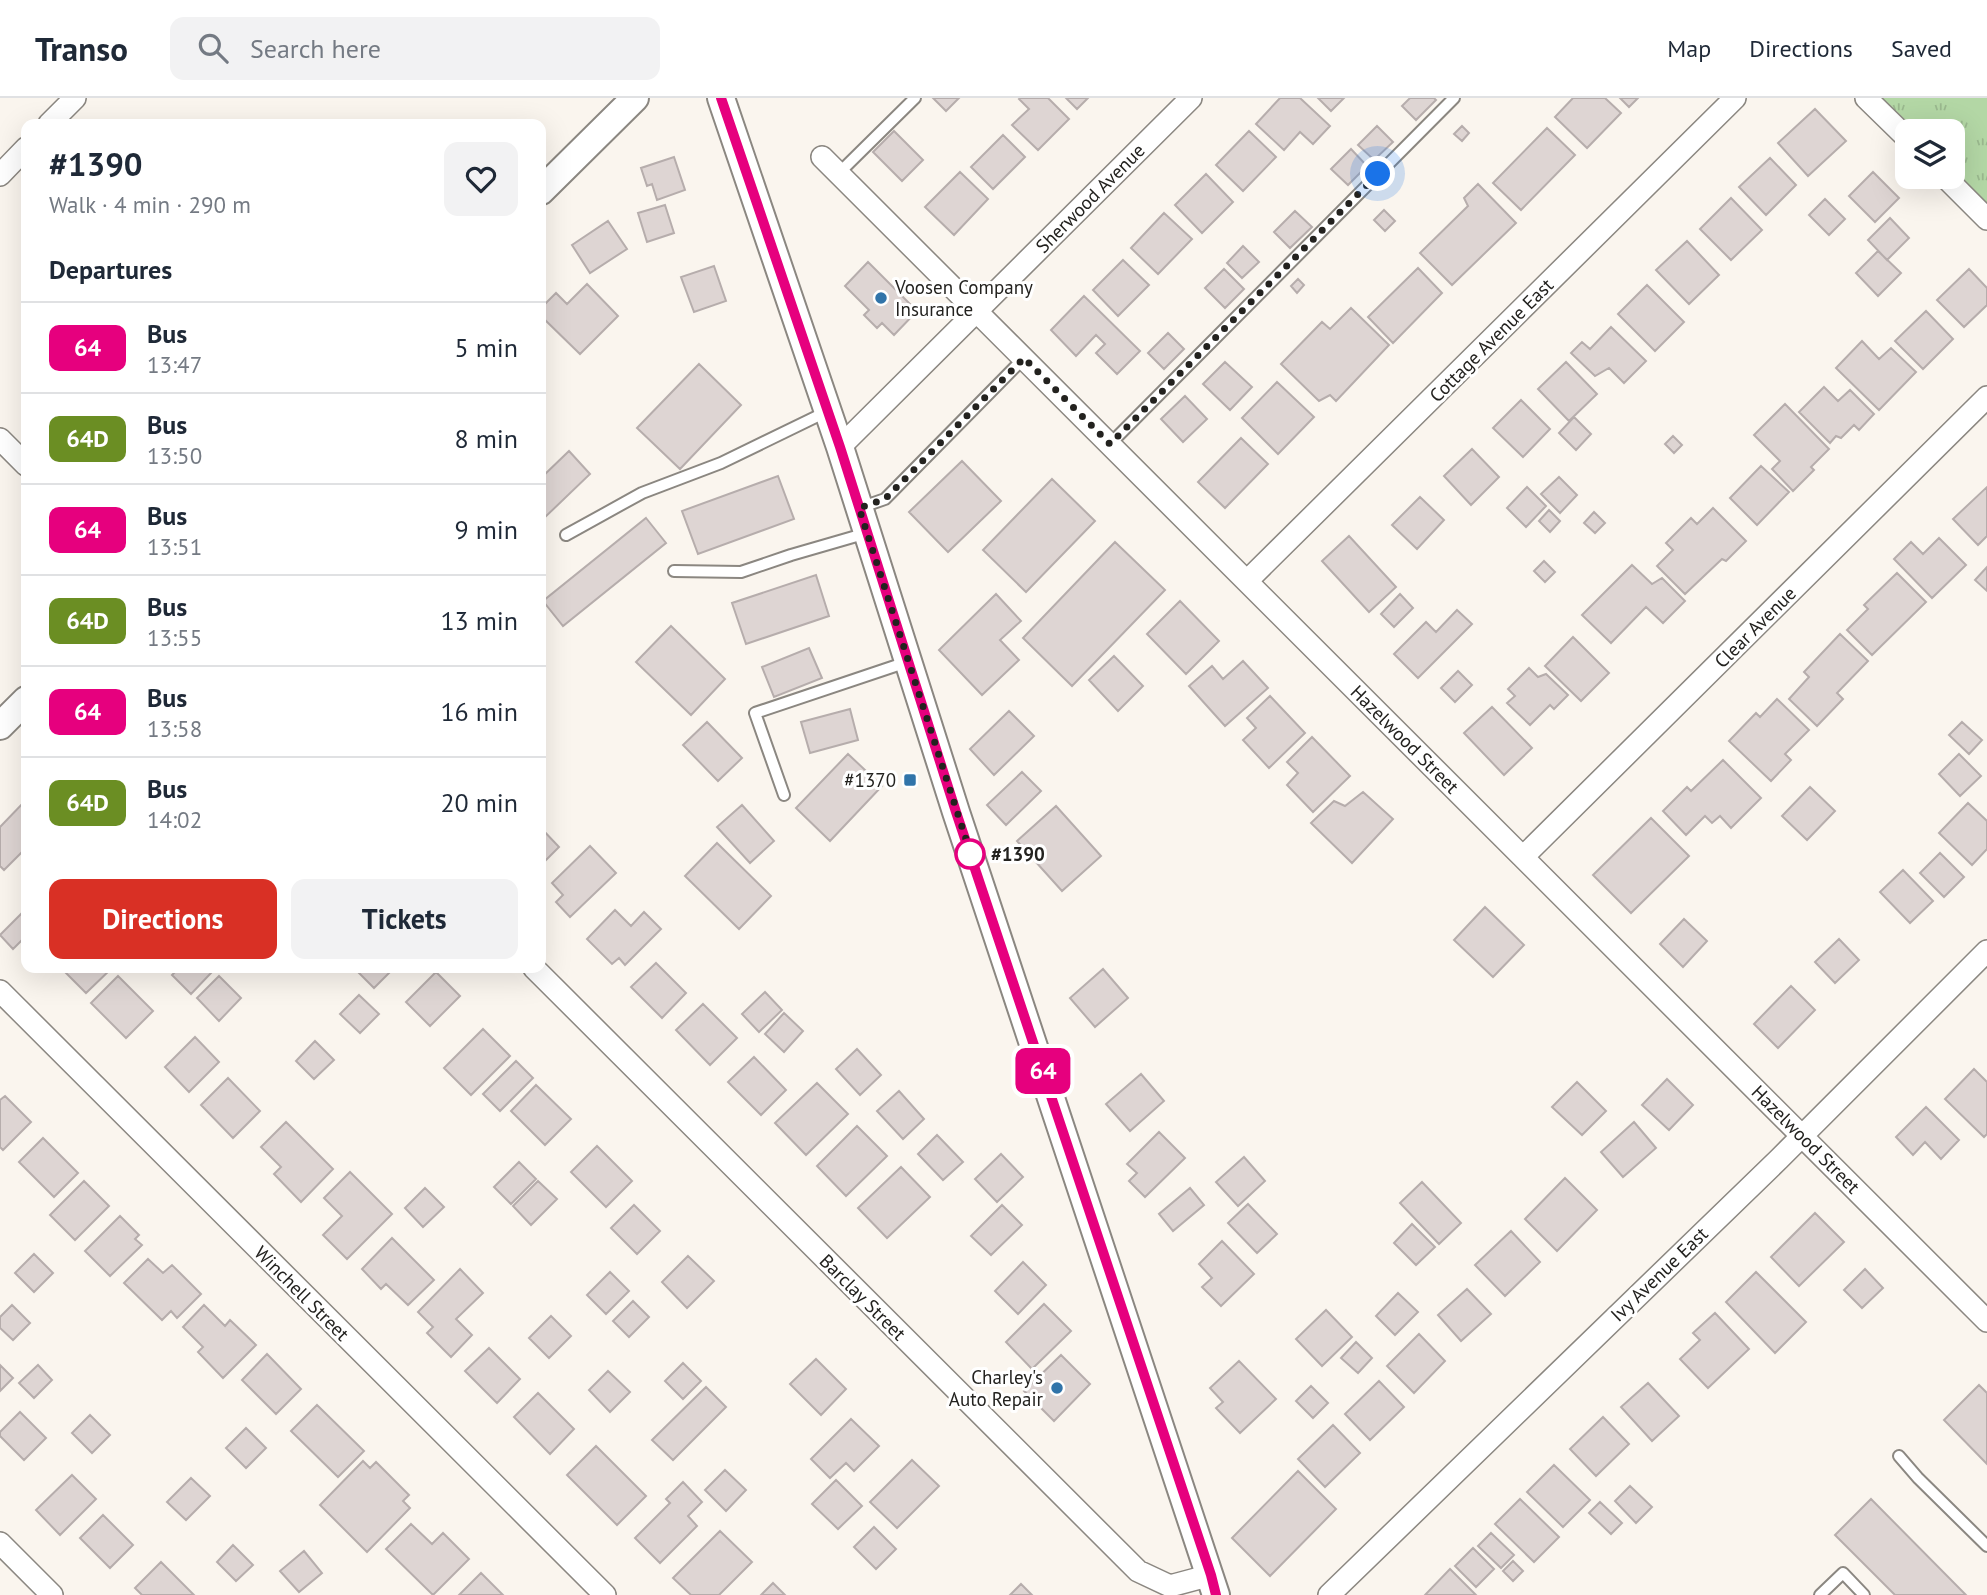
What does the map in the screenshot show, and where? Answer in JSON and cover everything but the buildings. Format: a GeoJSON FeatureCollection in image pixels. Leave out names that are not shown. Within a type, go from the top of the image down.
{"type":"FeatureCollection","features":[{"type":"Feature","properties":{"kind":"street"},"geometry":{"type":"LineString","coordinates":[[54,119],[75,98]]}},
{"type":"Feature","properties":{"kind":"street"},"geometry":{"type":"LineString","coordinates":[[546,186],[635,98]]}},
{"type":"Feature","properties":{"kind":"street"},"geometry":{"type":"LineString","coordinates":[[721,98],[840,447],[907,662],[1214,1585]]}},
{"type":"Feature","properties":{"kind":"street","name":"Sherwood Avenue"},"geometry":{"type":"LineString","coordinates":[[840,447],[1191,98]]}},
{"type":"Feature","properties":{"kind":"street","name":"Cottage Avenue East"},"geometry":{"type":"LineString","coordinates":[[1247,581],[1735,98]]}},
{"type":"Feature","properties":{"kind":"street"},"geometry":{"type":"LineString","coordinates":[[1866,98],[1895,126]]}},
{"type":"Feature","properties":{"kind":"street"},"geometry":{"type":"LineString","coordinates":[[0,175],[21,153]]}},
{"type":"Feature","properties":{"kind":"street","name":"Hazelwood Street"},"geometry":{"type":"LineString","coordinates":[[822,157],[1987,1321]]}},
{"type":"Feature","properties":{"kind":"street"},"geometry":{"type":"LineString","coordinates":[[1957,189],[1987,219]]}},
{"type":"Feature","properties":{"kind":"street","name":"Clear Avenue"},"geometry":{"type":"LineString","coordinates":[[1523,857],[1987,397]]}},
{"type":"Feature","properties":{"kind":"street"},"geometry":{"type":"LineString","coordinates":[[0,439],[21,460]]}},
{"type":"Feature","properties":{"kind":"street"},"geometry":{"type":"LineString","coordinates":[[0,726],[21,705]]}},
{"type":"Feature","properties":{"kind":"street","name":"Ivy Avenue East"},"geometry":{"type":"LineString","coordinates":[[1329,1595],[1802,1136],[1987,951]]}},
{"type":"Feature","properties":{"kind":"street","name":"Barclay Street"},"geometry":{"type":"LineString","coordinates":[[539,973],[1138,1571],[1170,1586],[1214,1585]]}},
{"type":"Feature","properties":{"kind":"street","name":"Winchell Street"},"geometry":{"type":"LineString","coordinates":[[0,992],[605,1595]]}},
{"type":"Feature","properties":{"kind":"street"},"geometry":{"type":"LineString","coordinates":[[0,1543],[52,1595]]}},
{"type":"Feature","properties":{"kind":"lane"},"geometry":{"type":"LineString","coordinates":[[839,173],[915,98]]}},
{"type":"Feature","properties":{"kind":"lane"},"geometry":{"type":"LineString","coordinates":[[1110,444],[1454,98]]}},
{"type":"Feature","properties":{"kind":"lane"},"geometry":{"type":"LineString","coordinates":[[674,571],[741,572],[791,555],[863,520],[1024,358]]}},
{"type":"Feature","properties":{"kind":"lane"},"geometry":{"type":"LineString","coordinates":[[566,535],[642,493],[721,463],[828,411]]}},
{"type":"Feature","properties":{"kind":"lane"},"geometry":{"type":"LineString","coordinates":[[784,795],[755,713],[907,662]]}},
{"type":"Feature","properties":{"kind":"lane"},"geometry":{"type":"LineString","coordinates":[[1899,1457],[1987,1546]]}},
{"type":"Feature","properties":{"kind":"lane"},"geometry":{"type":"LineString","coordinates":[[1821,1595],[1843,1573],[1864,1595]]}},
{"type":"Feature","properties":{"kind":"green space"},"geometry":{"type":"Polygon","coordinates":[[[1866,98],[1987,98],[1987,219],[1963,189],[1965,189],[1965,119],[1895,121],[1866,98]]]}},
{"type":"Feature","properties":{"kind":"green space"},"geometry":{"type":"Polygon","coordinates":[[[1942,98],[1987,98],[1987,142],[1965,119],[1942,98]]]}},
{"type":"Feature","properties":{"kind":"bus line","name":"64"},"geometry":{"type":"LineString","coordinates":[[721,98],[840,447],[940,762],[1216,1595]]}},
{"type":"Feature","properties":{"kind":"place","name":"Voosen Company Insurance"},"geometry":{"type":"Point","coordinates":[881,298]}},
{"type":"Feature","properties":{"kind":"place","name":"#1370"},"geometry":{"type":"Point","coordinates":[910,780]}},
{"type":"Feature","properties":{"kind":"place","name":"#1390"},"geometry":{"type":"Point","coordinates":[970,854]}},
{"type":"Feature","properties":{"kind":"place","name":"Charley's Auto Repair"},"geometry":{"type":"Point","coordinates":[1057,1388]}},
{"type":"Feature","properties":{"kind":"route"},"geometry":{"type":"LineString","coordinates":[[970,854],[974,864],[859,508],[885,499],[1024,358],[1110,444],[1378,174]]}}]}
